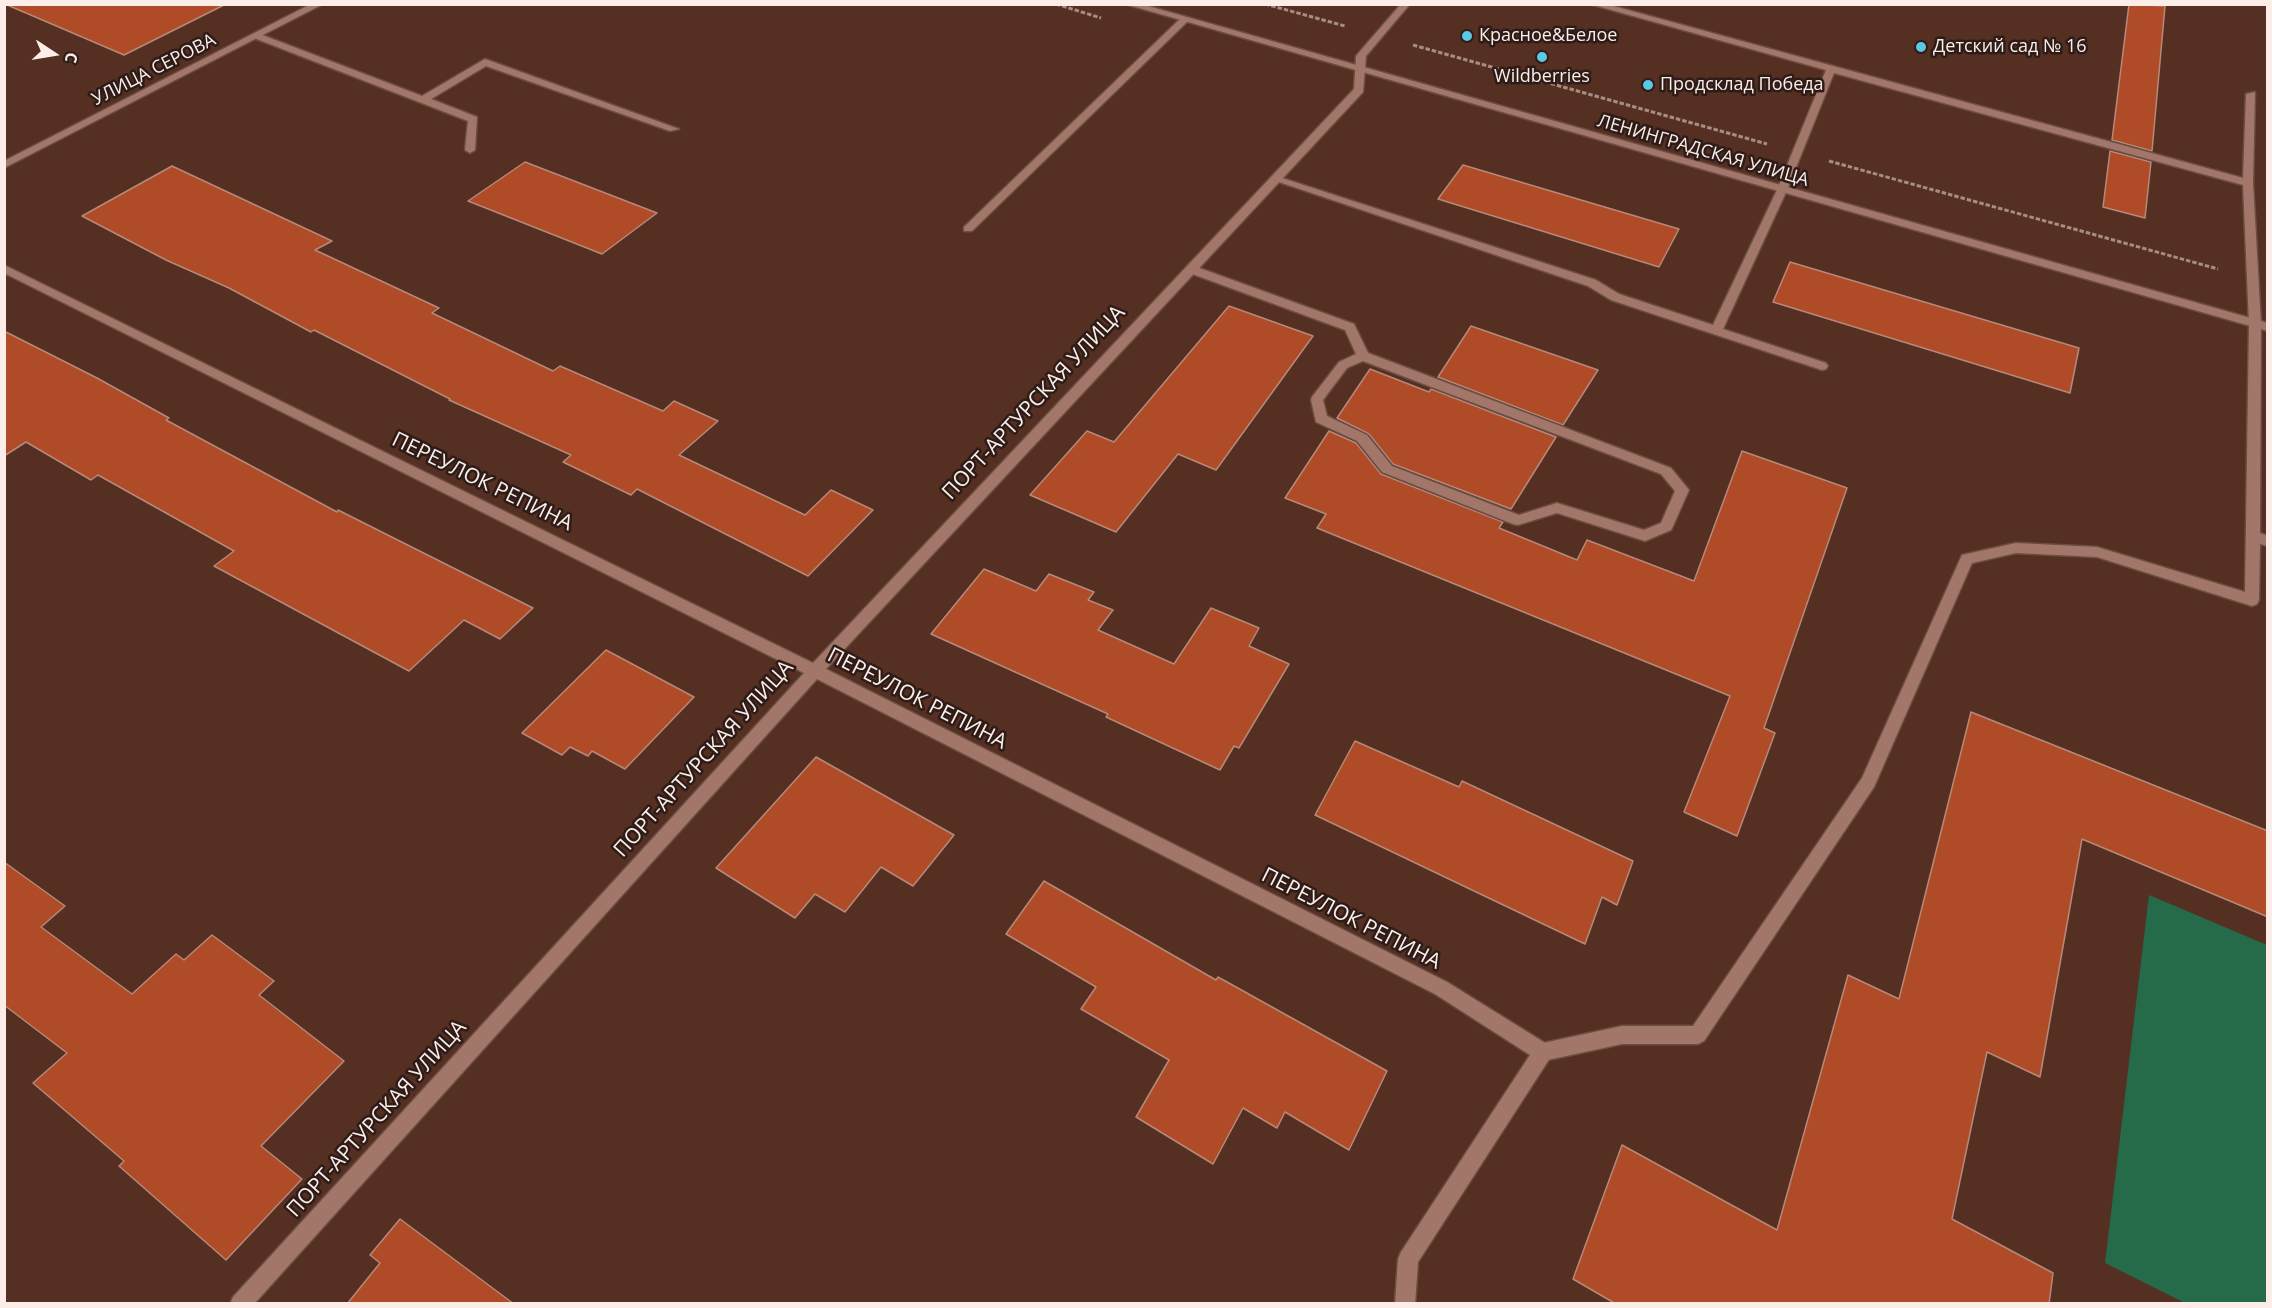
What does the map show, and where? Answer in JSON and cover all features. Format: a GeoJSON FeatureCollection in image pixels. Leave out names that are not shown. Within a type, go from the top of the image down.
{"type":"FeatureCollection","features":[{"type":"Feature","properties":{"kind":"street","name":"УЛИЦА СЕРОВА"},"geometry":{"type":"LineString","coordinates":[[4,165],[319,4]]}},
{"type":"Feature","properties":{"kind":"street","name":"ЛЕНИНГРАДСКАЯ УЛИЦА"},"geometry":{"type":"LineString","coordinates":[[1130,4],[2261,325]]}},
{"type":"Feature","properties":{"kind":"street","name":"ПОРТ-АРТУРСКАЯ УЛИЦА"},"geometry":{"type":"LineString","coordinates":[[240,1304],[814,671],[1359,90],[1361,56],[1406,4]]}},
{"type":"Feature","properties":{"kind":"street"},"geometry":{"type":"LineString","coordinates":[[1594,4],[2248,183]]}},
{"type":"Feature","properties":{"kind":"street"},"geometry":{"type":"LineString","coordinates":[[968,229],[1185,20]]}},
{"type":"Feature","properties":{"kind":"street"},"geometry":{"type":"LineString","coordinates":[[257,36],[473,119],[470,150]]}},
{"type":"Feature","properties":{"kind":"street"},"geometry":{"type":"LineString","coordinates":[[423,100],[485,62],[674,129]]}},
{"type":"Feature","properties":{"kind":"street"},"geometry":{"type":"LineString","coordinates":[[1716,331],[1782,190],[1831,69]]}},
{"type":"Feature","properties":{"kind":"street"},"geometry":{"type":"LineString","coordinates":[[1405,1304],[1408,1259],[1543,1052],[1622,1035],[1698,1035],[1868,782],[1967,559],[2016,548],[2097,552],[2252,600],[2260,539],[2261,325],[2248,183],[2251,94]]}},
{"type":"Feature","properties":{"kind":"street"},"geometry":{"type":"LineString","coordinates":[[1275,179],[1592,283],[1615,297],[1822,366]]}},
{"type":"Feature","properties":{"kind":"street","name":"ПЕРЕУЛОК РЕПИНА"},"geometry":{"type":"LineString","coordinates":[[4,268],[814,671],[1441,988],[1543,1052]]}},
{"type":"Feature","properties":{"kind":"street"},"geometry":{"type":"LineString","coordinates":[[1191,269],[1350,327],[1363,356],[1666,471],[1682,490],[1666,526],[1645,536],[1557,508],[1518,520],[1387,470],[1362,438],[1321,419],[1317,400],[1343,365],[1363,356]]}},
{"type":"Feature","properties":{"kind":"green space"},"geometry":{"type":"Polygon","coordinates":[[[2149,895],[2267,945],[2267,1303],[2185,1303],[2105,1263],[2149,895]]]}},
{"type":"Feature","properties":{"kind":"building"},"geometry":{"type":"Polygon","coordinates":[[[5,4],[226,4],[124,55],[5,4]]]}},
{"type":"Feature","properties":{"kind":"building"},"geometry":{"type":"Polygon","coordinates":[[[2129,4],[2165,6],[2152,151],[2112,140],[2129,4]]]}},
{"type":"Feature","properties":{"kind":"building"},"geometry":{"type":"Polygon","coordinates":[[[2110,151],[2151,162],[2145,218],[2103,207],[2110,151]]]}},
{"type":"Feature","properties":{"kind":"building"},"geometry":{"type":"Polygon","coordinates":[[[525,162],[657,213],[602,254],[468,201],[525,162]]]}},
{"type":"Feature","properties":{"kind":"building"},"geometry":{"type":"Polygon","coordinates":[[[1463,165],[1679,229],[1659,267],[1438,199],[1463,165]]]}},
{"type":"Feature","properties":{"kind":"building"},"geometry":{"type":"Polygon","coordinates":[[[172,166],[332,241],[315,250],[439,308],[432,313],[553,371],[560,366],[663,411],[674,401],[718,421],[679,455],[805,515],[831,490],[873,510],[808,576],[637,489],[631,495],[563,462],[571,455],[449,400],[314,330],[311,332],[229,288],[166,260],[82,216],[172,166]]]}},
{"type":"Feature","properties":{"kind":"building"},"geometry":{"type":"Polygon","coordinates":[[[1790,262],[2079,348],[2070,393],[1773,302],[1790,262]]]}},
{"type":"Feature","properties":{"kind":"building"},"geometry":{"type":"Polygon","coordinates":[[[1229,306],[1313,336],[1216,470],[1178,454],[1116,532],[1030,495],[1087,431],[1114,442],[1229,306]]]}},
{"type":"Feature","properties":{"kind":"building"},"geometry":{"type":"Polygon","coordinates":[[[1471,326],[1598,370],[1563,425],[1438,377],[1471,326]]]}},
{"type":"Feature","properties":{"kind":"building"},"geometry":{"type":"Polygon","coordinates":[[[4,331],[97,378],[169,418],[166,420],[337,512],[338,510],[533,608],[500,639],[464,620],[409,671],[214,566],[234,551],[98,475],[91,480],[26,442],[4,456],[4,331]]]}},
{"type":"Feature","properties":{"kind":"building"},"geometry":{"type":"Polygon","coordinates":[[[1370,369],[1429,392],[1431,389],[1556,437],[1511,509],[1393,464],[1369,434],[1337,418],[1370,369]]]}},
{"type":"Feature","properties":{"kind":"building"},"geometry":{"type":"Polygon","coordinates":[[[1329,431],[1356,443],[1381,474],[1503,522],[1499,528],[1577,560],[1587,540],[1694,581],[1742,451],[1847,488],[1764,728],[1775,733],[1737,836],[1684,812],[1730,696],[1317,528],[1326,514],[1285,498],[1329,431]]]}},
{"type":"Feature","properties":{"kind":"building"},"geometry":{"type":"Polygon","coordinates":[[[984,569],[1036,591],[1049,574],[1094,592],[1088,600],[1113,610],[1098,630],[1174,664],[1211,608],[1259,628],[1249,646],[1289,664],[1239,748],[1234,746],[1220,770],[1106,717],[1108,714],[931,634],[984,569]]]}},
{"type":"Feature","properties":{"kind":"building"},"geometry":{"type":"Polygon","coordinates":[[[606,650],[694,697],[625,769],[592,751],[588,756],[570,747],[562,755],[522,733],[606,650]]]}},
{"type":"Feature","properties":{"kind":"building"},"geometry":{"type":"Polygon","coordinates":[[[1971,712],[2268,831],[2268,917],[2082,839],[2040,1077],[1987,1052],[1952,1219],[2053,1273],[2049,1304],[1616,1304],[1573,1279],[1622,1145],[1777,1230],[1848,975],[1899,999],[1971,712]]]}},
{"type":"Feature","properties":{"kind":"building"},"geometry":{"type":"Polygon","coordinates":[[[1355,741],[1459,787],[1462,781],[1633,861],[1617,905],[1602,897],[1585,944],[1315,815],[1355,741]]]}},
{"type":"Feature","properties":{"kind":"building"},"geometry":{"type":"Polygon","coordinates":[[[816,757],[954,835],[913,886],[881,867],[845,912],[815,894],[795,918],[716,868],[816,757]]]}},
{"type":"Feature","properties":{"kind":"building"},"geometry":{"type":"Polygon","coordinates":[[[4,862],[65,906],[41,927],[132,994],[176,954],[184,960],[212,935],[274,981],[259,995],[344,1061],[261,1146],[302,1179],[226,1260],[119,1166],[124,1161],[33,1083],[67,1053],[4,1005],[4,862]]]}},
{"type":"Feature","properties":{"kind":"building"},"geometry":{"type":"Polygon","coordinates":[[[1044,881],[1216,980],[1218,977],[1387,1071],[1349,1150],[1285,1112],[1277,1128],[1243,1108],[1213,1164],[1136,1117],[1169,1060],[1081,1009],[1096,987],[1006,934],[1044,881]]]}},
{"type":"Feature","properties":{"kind":"building"},"geometry":{"type":"Polygon","coordinates":[[[400,1219],[514,1304],[347,1304],[380,1263],[370,1255],[400,1219]]]}},
{"type":"Feature","properties":{"kind":"place","name":"Красное&Белое"},"geometry":{"type":"Point","coordinates":[1467,36]}},
{"type":"Feature","properties":{"kind":"place","name":"Детский сад № 16"},"geometry":{"type":"Point","coordinates":[1921,47]}},
{"type":"Feature","properties":{"kind":"place","name":"Wildberries"},"geometry":{"type":"Point","coordinates":[1542,57]}},
{"type":"Feature","properties":{"kind":"place","name":"Продсклад Победа"},"geometry":{"type":"Point","coordinates":[1648,85]}}]}
